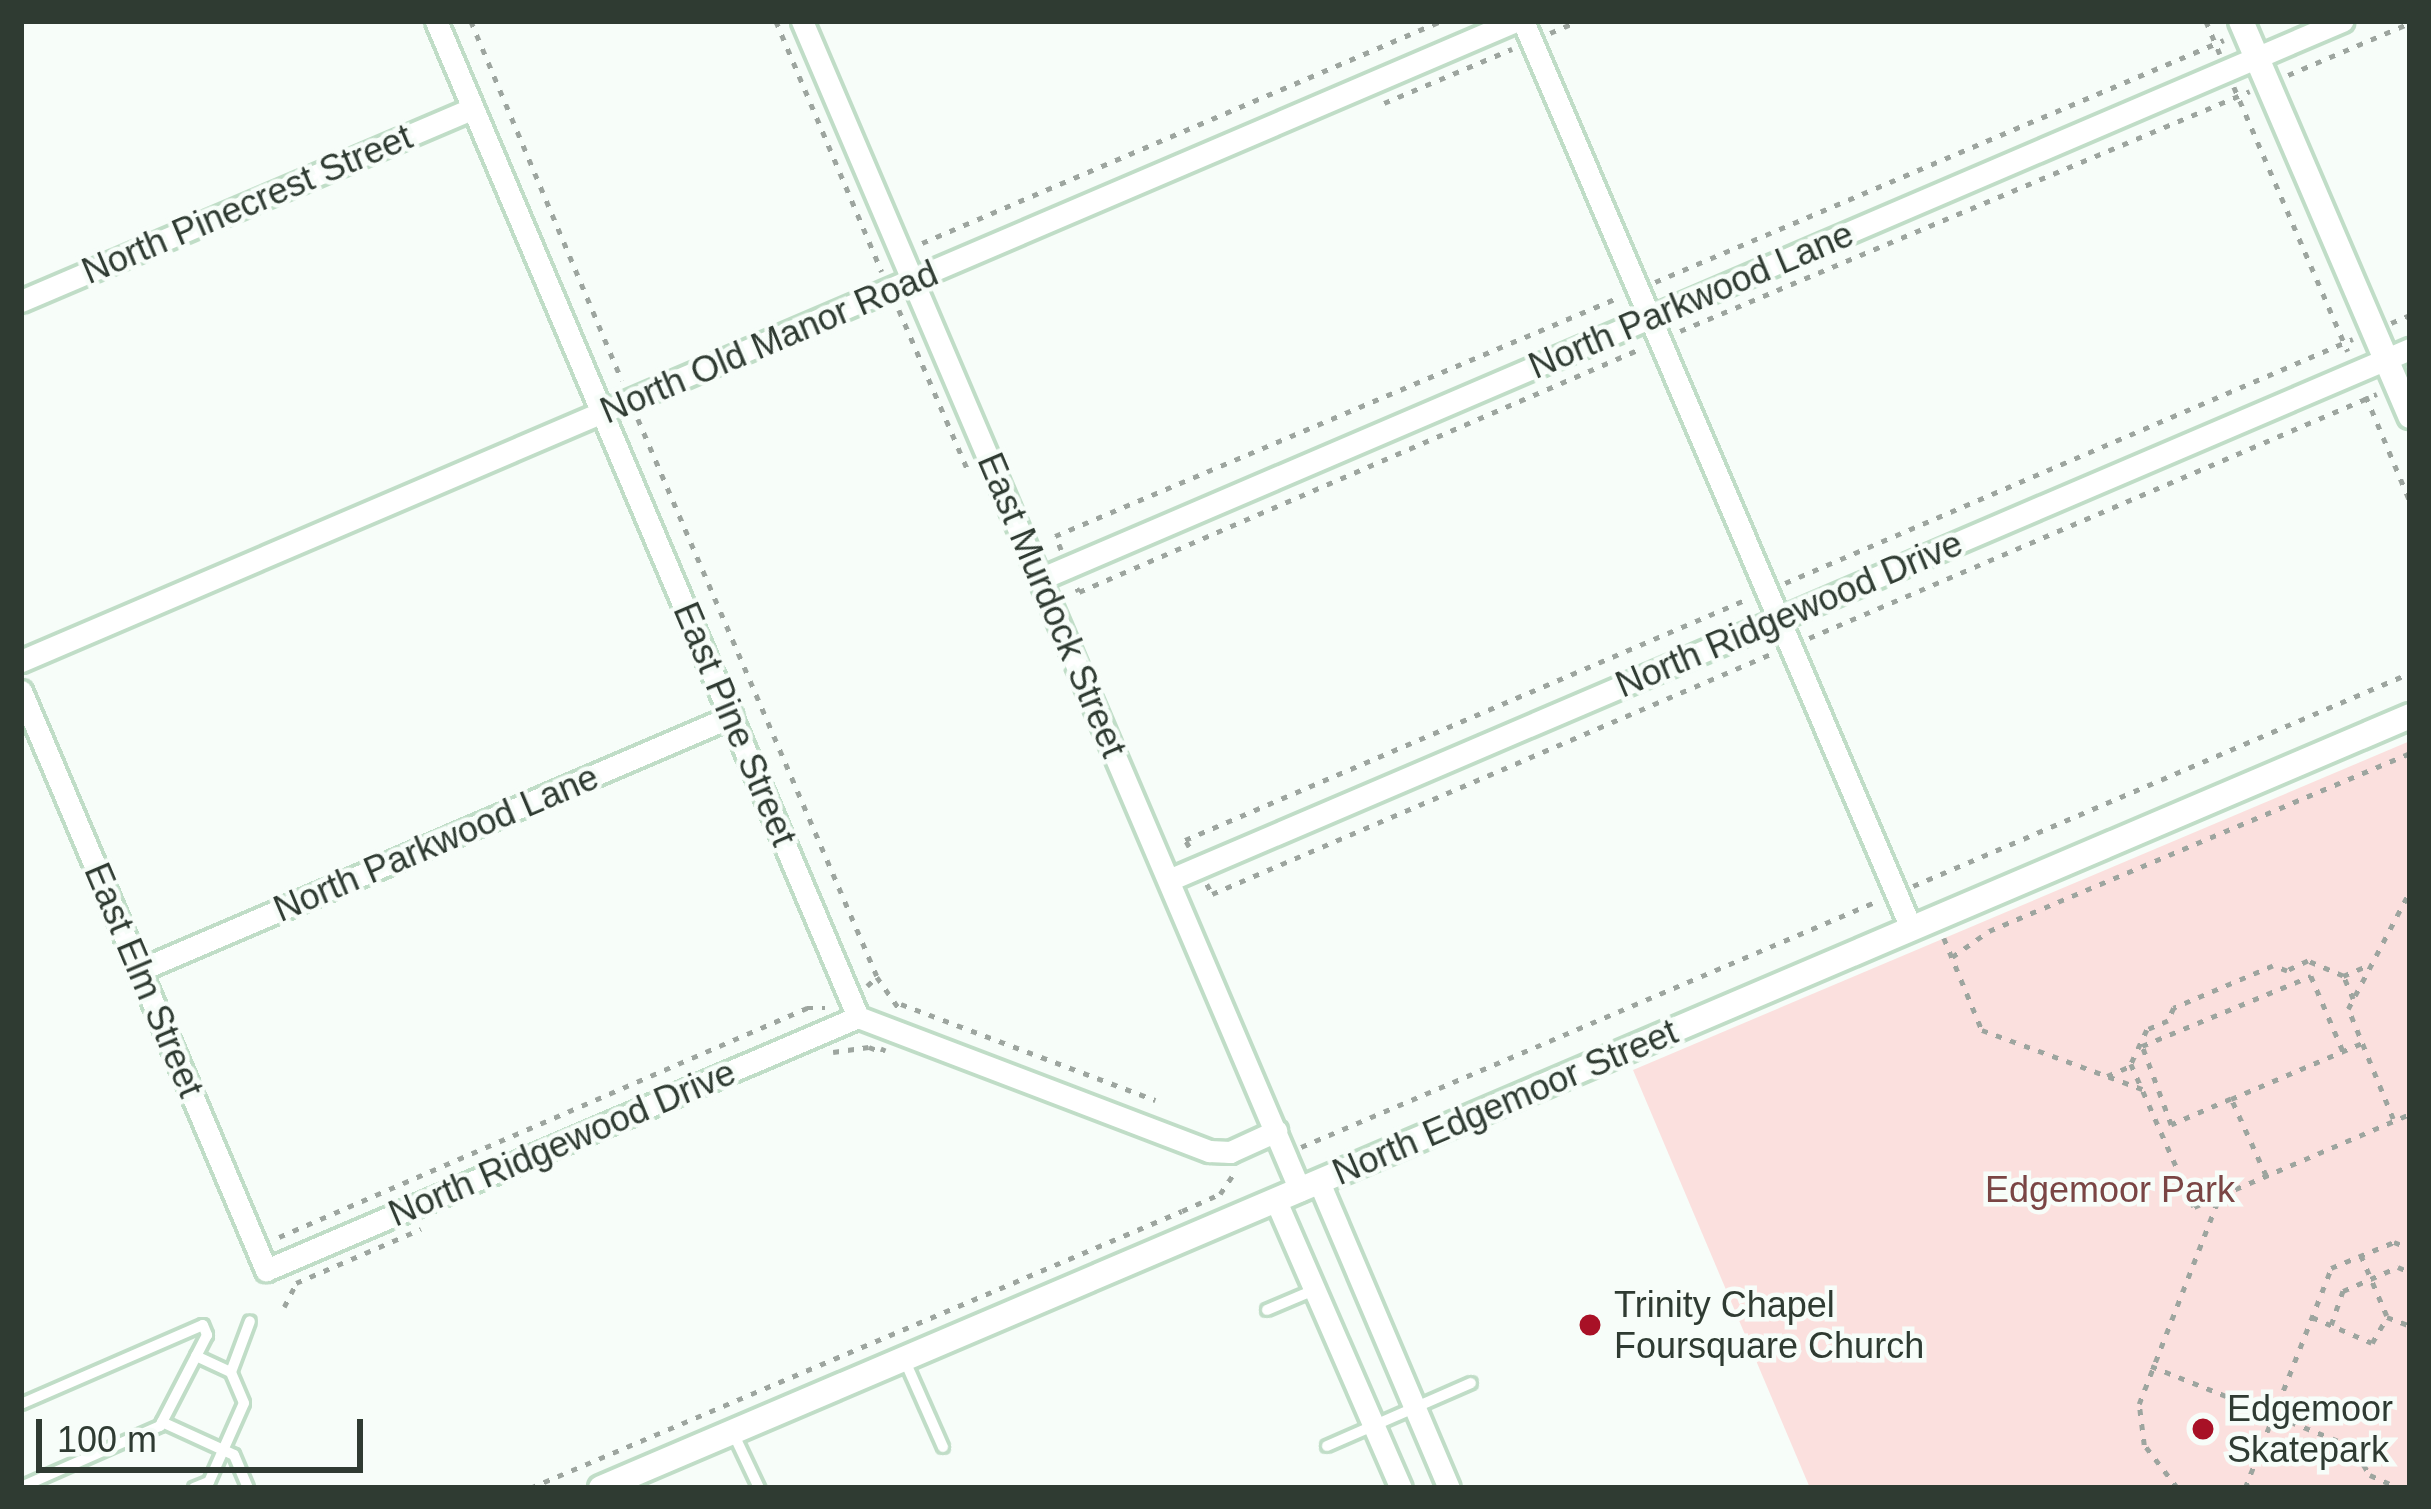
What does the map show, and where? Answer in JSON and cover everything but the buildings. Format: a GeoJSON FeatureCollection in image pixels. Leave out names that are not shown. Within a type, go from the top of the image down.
{"type":"FeatureCollection","features":[{"type":"Feature","properties":{"kind":"street","name":"East Pine Street"},"geometry":{"type":"LineString","coordinates":[[436,21],[858,1017]]}},
{"type":"Feature","properties":{"kind":"street","name":"East Murdock Street"},"geometry":{"type":"LineString","coordinates":[[802,21],[1285,1153],[1310,1186],[1449,1488]]}},
{"type":"Feature","properties":{"kind":"street","name":"North Old Manor Road"},"geometry":{"type":"LineString","coordinates":[[21,661],[1519,21]]}},
{"type":"Feature","properties":{"kind":"street"},"geometry":{"type":"LineString","coordinates":[[1519,21],[1896,893],[1924,923]]}},
{"type":"Feature","properties":{"kind":"street","name":"North Parkwood Lane"},"geometry":{"type":"LineString","coordinates":[[1040,578],[2342,21]]}},
{"type":"Feature","properties":{"kind":"street"},"geometry":{"type":"LineString","coordinates":[[2243,26],[2410,416]]}},
{"type":"Feature","properties":{"kind":"street","name":"North Pinecrest Street"},"geometry":{"type":"LineString","coordinates":[[21,301],[472,108]]}},
{"type":"Feature","properties":{"kind":"street","name":"North Ridgewood Drive"},"geometry":{"type":"LineString","coordinates":[[1169,880],[2410,349]]}},
{"type":"Feature","properties":{"kind":"street","name":"East Elm Street"},"geometry":{"type":"LineString","coordinates":[[21,691],[266,1270]]}},
{"type":"Feature","properties":{"kind":"street","name":"North Parkwood Lane"},"geometry":{"type":"LineString","coordinates":[[140,970],[732,716]]}},
{"type":"Feature","properties":{"kind":"street","name":"North Edgemoor Street"},"geometry":{"type":"LineString","coordinates":[[601,1488],[2410,716]]}},
{"type":"Feature","properties":{"kind":"street"},"geometry":{"type":"LineString","coordinates":[[858,1017],[1209,1151],[1230,1152],[1276,1131]]}},
{"type":"Feature","properties":{"kind":"street","name":"North Ridgewood Drive"},"geometry":{"type":"LineString","coordinates":[[266,1270],[858,1017]]}},
{"type":"Feature","properties":{"kind":"street"},"geometry":{"type":"LineString","coordinates":[[1276,1201],[1401,1488]]}},
{"type":"Feature","properties":{"kind":"lane"},"geometry":{"type":"LineString","coordinates":[[1267,1310],[1315,1290]]}},
{"type":"Feature","properties":{"kind":"lane"},"geometry":{"type":"LineString","coordinates":[[231,1372],[250,1321]]}},
{"type":"Feature","properties":{"kind":"lane"},"geometry":{"type":"LineString","coordinates":[[21,1404],[203,1325],[207,1335],[162,1422],[21,1487]]}},
{"type":"Feature","properties":{"kind":"lane"},"geometry":{"type":"LineString","coordinates":[[194,1488],[208,1482],[244,1403],[231,1372],[196,1356]]}},
{"type":"Feature","properties":{"kind":"lane"},"geometry":{"type":"LineString","coordinates":[[905,1361],[943,1447]]}},
{"type":"Feature","properties":{"kind":"lane"},"geometry":{"type":"LineString","coordinates":[[1327,1445],[1471,1383]]}},
{"type":"Feature","properties":{"kind":"lane"},"geometry":{"type":"LineString","coordinates":[[162,1422],[234,1455],[248,1488]]}},
{"type":"Feature","properties":{"kind":"lane"},"geometry":{"type":"LineString","coordinates":[[734,1435],[759,1488]]}},
{"type":"Feature","properties":{"kind":"path"},"geometry":{"type":"LineString","coordinates":[[471,21],[865,956],[881,982]]}},
{"type":"Feature","properties":{"kind":"path"},"geometry":{"type":"LineString","coordinates":[[776,21],[973,482]]}},
{"type":"Feature","properties":{"kind":"path"},"geometry":{"type":"LineString","coordinates":[[878,262],[1441,21]]}},
{"type":"Feature","properties":{"kind":"path"},"geometry":{"type":"LineString","coordinates":[[2206,21],[2410,501]]}},
{"type":"Feature","properties":{"kind":"path"},"geometry":{"type":"LineString","coordinates":[[2243,26],[2216,44],[1055,536],[1078,592],[2410,23]]}},
{"type":"Feature","properties":{"kind":"path"},"geometry":{"type":"LineString","coordinates":[[1185,840],[2410,315]]}},
{"type":"Feature","properties":{"kind":"path"},"geometry":{"type":"LineString","coordinates":[[1285,1153],[2410,673]]}},
{"type":"Feature","properties":{"kind":"path"},"geometry":{"type":"LineString","coordinates":[[1952,957],[1989,931],[2410,753]]}},
{"type":"Feature","properties":{"kind":"path"},"geometry":{"type":"LineString","coordinates":[[1921,882],[1924,923],[1952,957],[1982,1030],[2142,1089]]}},
{"type":"Feature","properties":{"kind":"path"},"geometry":{"type":"LineString","coordinates":[[2067,882],[2074,895]]}},
{"type":"Feature","properties":{"kind":"path"},"geometry":{"type":"LineString","coordinates":[[2394,1121],[2348,1009],[2410,891]]}},
{"type":"Feature","properties":{"kind":"path"},"geometry":{"type":"LineString","coordinates":[[2108,1076],[2132,1066],[2147,1030],[2168,1021],[2174,1008],[2273,966],[2287,970],[2308,961],[2343,976],[2353,999]]}},
{"type":"Feature","properties":{"kind":"path"},"geometry":{"type":"LineString","coordinates":[[2343,976],[2371,964]]}},
{"type":"Feature","properties":{"kind":"path"},"geometry":{"type":"LineString","coordinates":[[2343,1051],[2311,976],[2142,1046],[2171,1125],[2362,1043]]}},
{"type":"Feature","properties":{"kind":"path"},"geometry":{"type":"LineString","coordinates":[[901,1004],[1155,1100]]}},
{"type":"Feature","properties":{"kind":"path"},"geometry":{"type":"LineString","coordinates":[[2132,1066],[2194,1207],[2410,1114]]}},
{"type":"Feature","properties":{"kind":"path"},"geometry":{"type":"LineString","coordinates":[[2231,1099],[2266,1176]]}},
{"type":"Feature","properties":{"kind":"path"},"geometry":{"type":"LineString","coordinates":[[530,1488],[1220,1194],[1230,1175],[1247,1168],[1249,1143]]}},
{"type":"Feature","properties":{"kind":"path"},"geometry":{"type":"LineString","coordinates":[[2177,1488],[2141,1435],[2138,1404],[2220,1195]]}},
{"type":"Feature","properties":{"kind":"path"},"geometry":{"type":"LineString","coordinates":[[2245,1488],[2331,1268],[2394,1242],[2410,1248]]}},
{"type":"Feature","properties":{"kind":"path"},"geometry":{"type":"LineString","coordinates":[[2361,1256],[2387,1317],[2410,1326]]}},
{"type":"Feature","properties":{"kind":"path"},"geometry":{"type":"LineString","coordinates":[[2331,1325],[2344,1292],[2398,1268],[2410,1272]]}},
{"type":"Feature","properties":{"kind":"path"},"geometry":{"type":"LineString","coordinates":[[2312,1317],[2372,1343],[2387,1317]]}},
{"type":"Feature","properties":{"kind":"path"},"geometry":{"type":"LineString","coordinates":[[2151,1366],[2350,1447],[2370,1474],[2399,1488]]}},
{"type":"Feature","properties":{"kind":"green space","name":"Edgemoor Park"},"geometry":{"type":"Polygon","coordinates":[[[2410,741],[2410,1488],[1810,1488],[1633,1070],[2410,741]]]}},
{"type":"Feature","properties":{"kind":"place","name":"Trinity Chapel Foursquare Church"},"geometry":{"type":"Point","coordinates":[1590,1325]}},
{"type":"Feature","properties":{"kind":"place","name":"Edgemoor Skatepark"},"geometry":{"type":"Point","coordinates":[2203,1429]}}]}
